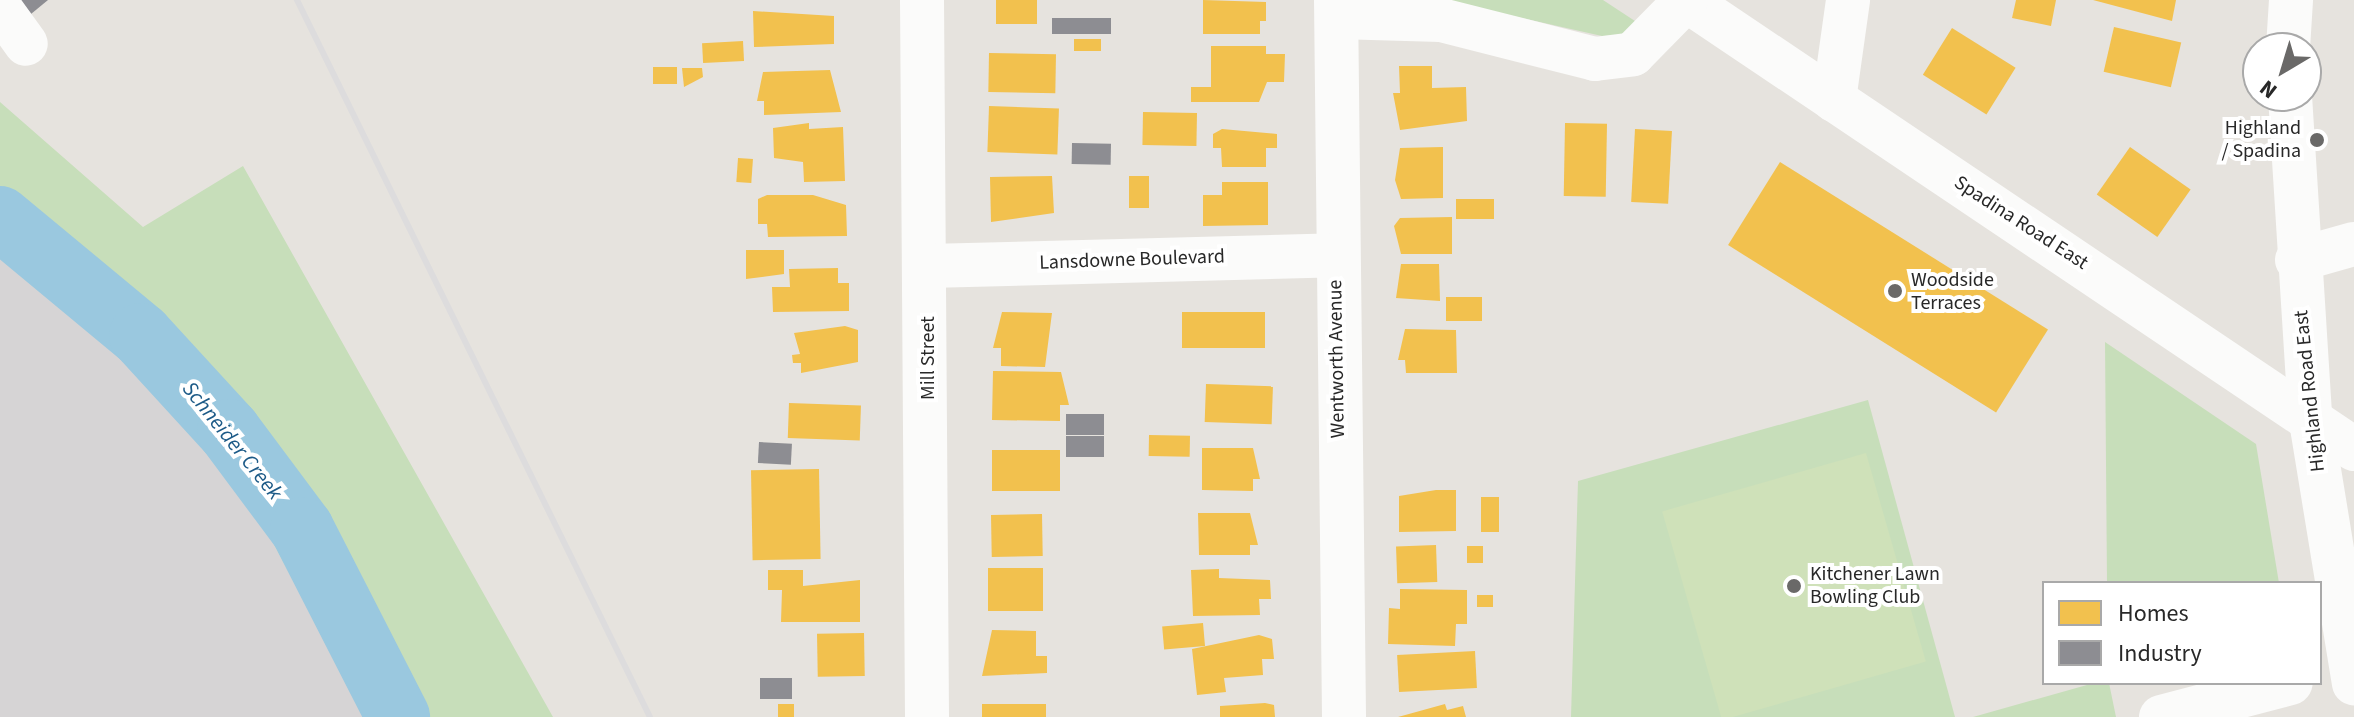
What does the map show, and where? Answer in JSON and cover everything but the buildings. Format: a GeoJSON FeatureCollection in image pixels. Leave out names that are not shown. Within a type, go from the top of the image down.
{"type":"FeatureCollection","features":[{"type":"Feature","properties":{"kind":"street","name":"Mill Street"},"geometry":{"type":"LineString","coordinates":[[922,0],[928,266],[927,717]]}},
{"type":"Feature","properties":{"kind":"street"},"geometry":{"type":"LineString","coordinates":[[1337,8],[1441,20],[1595,59],[1633,54],[1686,0]]}},
{"type":"Feature","properties":{"kind":"street","name":"Spadina Road East"},"geometry":{"type":"LineString","coordinates":[[1686,0],[2310,415],[2354,449]]}},
{"type":"Feature","properties":{"kind":"street"},"geometry":{"type":"LineString","coordinates":[[1834,100],[1848,0]]}},
{"type":"Feature","properties":{"kind":"street"},"geometry":{"type":"LineString","coordinates":[[2289,32],[2291,0]]}},
{"type":"Feature","properties":{"kind":"street"},"geometry":{"type":"LineString","coordinates":[[0,8],[26,44]]}},
{"type":"Feature","properties":{"kind":"street","name":"Wentworth Avenue"},"geometry":{"type":"LineString","coordinates":[[1337,8],[1336,255],[1344,717]]}},
{"type":"Feature","properties":{"kind":"street","name":"Highland Road East"},"geometry":{"type":"LineString","coordinates":[[2291,112],[2297,260],[2310,415],[2345,674]]}},
{"type":"Feature","properties":{"kind":"street"},"geometry":{"type":"LineString","coordinates":[[2297,260],[2354,244]]}},
{"type":"Feature","properties":{"kind":"street","name":"Lansdowne Boulevard"},"geometry":{"type":"LineString","coordinates":[[928,266],[1336,255]]}},
{"type":"Feature","properties":{"kind":"street"},"geometry":{"type":"LineString","coordinates":[[2161,717],[2283,685]]}},
{"type":"Feature","properties":{"kind":"shaded area"},"geometry":{"type":"Polygon","coordinates":[[[0,251],[185,414],[241,482],[365,717],[0,717],[0,251]]]}},
{"type":"Feature","properties":{"kind":"green space"},"geometry":{"type":"Polygon","coordinates":[[[1441,0],[1603,0],[1638,23],[1623,35],[1602,36],[1441,0]]]}},
{"type":"Feature","properties":{"kind":"green space"},"geometry":{"type":"Polygon","coordinates":[[[0,102],[143,227],[243,166],[553,717],[365,717],[241,482],[185,414],[0,251],[0,102]]]}},
{"type":"Feature","properties":{"kind":"green space"},"geometry":{"type":"Polygon","coordinates":[[[2105,342],[2256,444],[2279,581],[2107,581],[2105,342]]]}},
{"type":"Feature","properties":{"kind":"green space"},"geometry":{"type":"Polygon","coordinates":[[[1868,400],[1955,717],[1571,717],[1578,481],[1868,400]]]}},
{"type":"Feature","properties":{"kind":"green space","name":"Kitchener Lawn Bowling Club"},"geometry":{"type":"Polygon","coordinates":[[[1866,453],[1926,662],[1733,717],[1721,717],[1662,511],[1866,453]]]}},
{"type":"Feature","properties":{"kind":"green space"},"geometry":{"type":"Polygon","coordinates":[[[2087,685],[2109,685],[2116,717],[1973,717],[2087,685]]]}},
{"type":"Feature","properties":{"kind":"waterway","name":"Schneider Creek"},"geometry":{"type":"LineString","coordinates":[[0,218],[141,335],[229,431],[302,529],[398,717]]}},
{"type":"Feature","properties":{"kind":"railway"},"geometry":{"type":"LineString","coordinates":[[297,0],[650,717]]}},
{"type":"Feature","properties":{"kind":"place","name":"Highland / Spadina"},"geometry":{"type":"Point","coordinates":[2317,140]}},
{"type":"Feature","properties":{"kind":"place","name":"Woodside Terraces"},"geometry":{"type":"Point","coordinates":[1895,291]}},
{"type":"Feature","properties":{"kind":"place","name":"Kitchener Lawn Bowling Club"},"geometry":{"type":"Point","coordinates":[1794,586]}}]}
